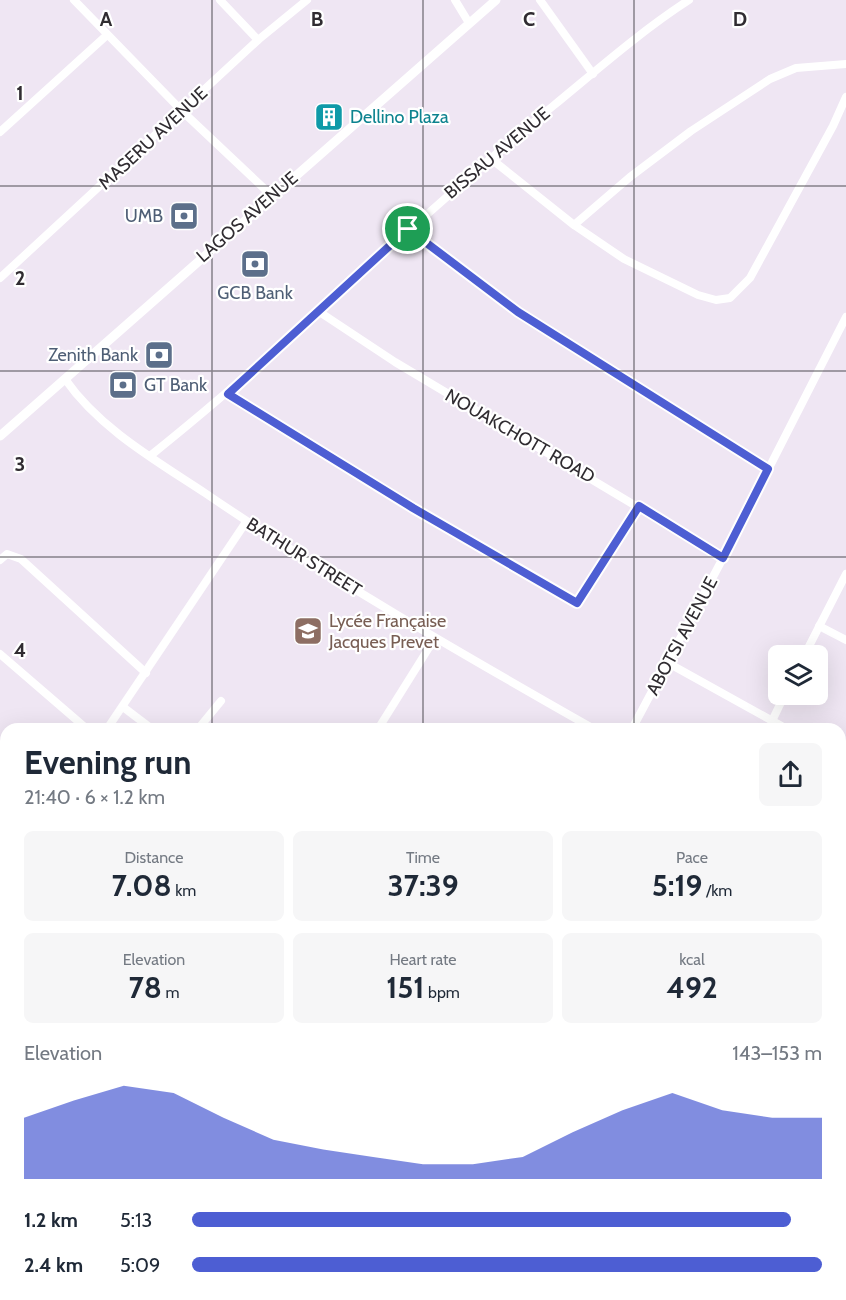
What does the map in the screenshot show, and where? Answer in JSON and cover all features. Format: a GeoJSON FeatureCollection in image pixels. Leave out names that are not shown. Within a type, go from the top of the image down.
{"type":"FeatureCollection","features":[{"type":"Feature","properties":{"kind":"street"},"geometry":{"type":"LineString","coordinates":[[74,0],[183,112],[271,195]]}},
{"type":"Feature","properties":{"kind":"street"},"geometry":{"type":"LineString","coordinates":[[220,0],[258,40]]}},
{"type":"Feature","properties":{"kind":"street","name":"MASERU AVENUE"},"geometry":{"type":"LineString","coordinates":[[0,278],[183,112],[258,40],[307,0]]}},
{"type":"Feature","properties":{"kind":"street"},"geometry":{"type":"LineString","coordinates":[[455,0],[469,23]]}},
{"type":"Feature","properties":{"kind":"street","name":"LAGOS AVENUE"},"geometry":{"type":"LineString","coordinates":[[0,436],[271,195],[496,0]]}},
{"type":"Feature","properties":{"kind":"street"},"geometry":{"type":"LineString","coordinates":[[540,0],[592,74]]}},
{"type":"Feature","properties":{"kind":"street","name":"BISSAU AVENUE"},"geometry":{"type":"LineString","coordinates":[[150,456],[228,394],[318,310],[490,158],[592,74],[689,0]]}},
{"type":"Feature","properties":{"kind":"street"},"geometry":{"type":"LineString","coordinates":[[0,132],[107,35]]}},
{"type":"Feature","properties":{"kind":"street"},"geometry":{"type":"LineString","coordinates":[[574,225],[630,177],[691,131],[770,79],[796,68],[846,64]]}},
{"type":"Feature","properties":{"kind":"street"},"geometry":{"type":"LineString","coordinates":[[490,158],[574,225],[624,259],[698,295],[716,300],[730,298],[750,278],[833,126],[846,97]]}},
{"type":"Feature","properties":{"kind":"street"},"geometry":{"type":"LineString","coordinates":[[408,229],[518,312],[768,469]]}},
{"type":"Feature","properties":{"kind":"street","name":"NOUAKCHOTT ROAD"},"geometry":{"type":"LineString","coordinates":[[318,310],[395,362],[723,558]]}},
{"type":"Feature","properties":{"kind":"street","name":"ABOTSI AVENUE"},"geometry":{"type":"LineString","coordinates":[[635,723],[723,558],[846,317]]}},
{"type":"Feature","properties":{"kind":"street","name":"BATHUR STREET"},"geometry":{"type":"LineString","coordinates":[[65,379],[85,403],[117,432],[246,522],[435,638],[584,723]]}},
{"type":"Feature","properties":{"kind":"street"},"geometry":{"type":"LineString","coordinates":[[228,394],[413,508],[577,603],[639,506]]}},
{"type":"Feature","properties":{"kind":"street"},"geometry":{"type":"LineString","coordinates":[[111,723],[246,522]]}},
{"type":"Feature","properties":{"kind":"street"},"geometry":{"type":"LineString","coordinates":[[0,560],[7,554],[21,558],[146,673]]}},
{"type":"Feature","properties":{"kind":"street"},"geometry":{"type":"LineString","coordinates":[[810,645],[846,574]]}},
{"type":"Feature","properties":{"kind":"street"},"geometry":{"type":"LineString","coordinates":[[819,626],[846,640]]}},
{"type":"Feature","properties":{"kind":"street"},"geometry":{"type":"LineString","coordinates":[[382,723],[435,638]]}},
{"type":"Feature","properties":{"kind":"street"},"geometry":{"type":"LineString","coordinates":[[0,654],[80,723]]}},
{"type":"Feature","properties":{"kind":"street"},"geometry":{"type":"LineString","coordinates":[[668,663],[776,723]]}},
{"type":"Feature","properties":{"kind":"street"},"geometry":{"type":"LineString","coordinates":[[203,723],[221,701]]}},
{"type":"Feature","properties":{"kind":"street"},"geometry":{"type":"LineString","coordinates":[[772,721],[780,705]]}},
{"type":"Feature","properties":{"kind":"street"},"geometry":{"type":"LineString","coordinates":[[123,707],[144,723]]}},
{"type":"Feature","properties":{"kind":"place","name":"Dellino Plaza"},"geometry":{"type":"Point","coordinates":[329,117]}},
{"type":"Feature","properties":{"kind":"place","name":"UMB"},"geometry":{"type":"Point","coordinates":[184,216]}},
{"type":"Feature","properties":{"kind":"place","name":"GCB Bank"},"geometry":{"type":"Point","coordinates":[255,264]}},
{"type":"Feature","properties":{"kind":"place","name":"Zenith Bank"},"geometry":{"type":"Point","coordinates":[159,355]}},
{"type":"Feature","properties":{"kind":"place","name":"GT Bank"},"geometry":{"type":"Point","coordinates":[123,385]}},
{"type":"Feature","properties":{"kind":"place","name":"Lycée Française Jacques Prevet"},"geometry":{"type":"Point","coordinates":[308,631]}},
{"type":"Feature","properties":{"kind":"route"},"geometry":{"type":"LineString","coordinates":[[408,229],[518,312],[768,469],[723,558],[639,506],[577,603],[413,508],[228,394],[408,229]]}}]}
